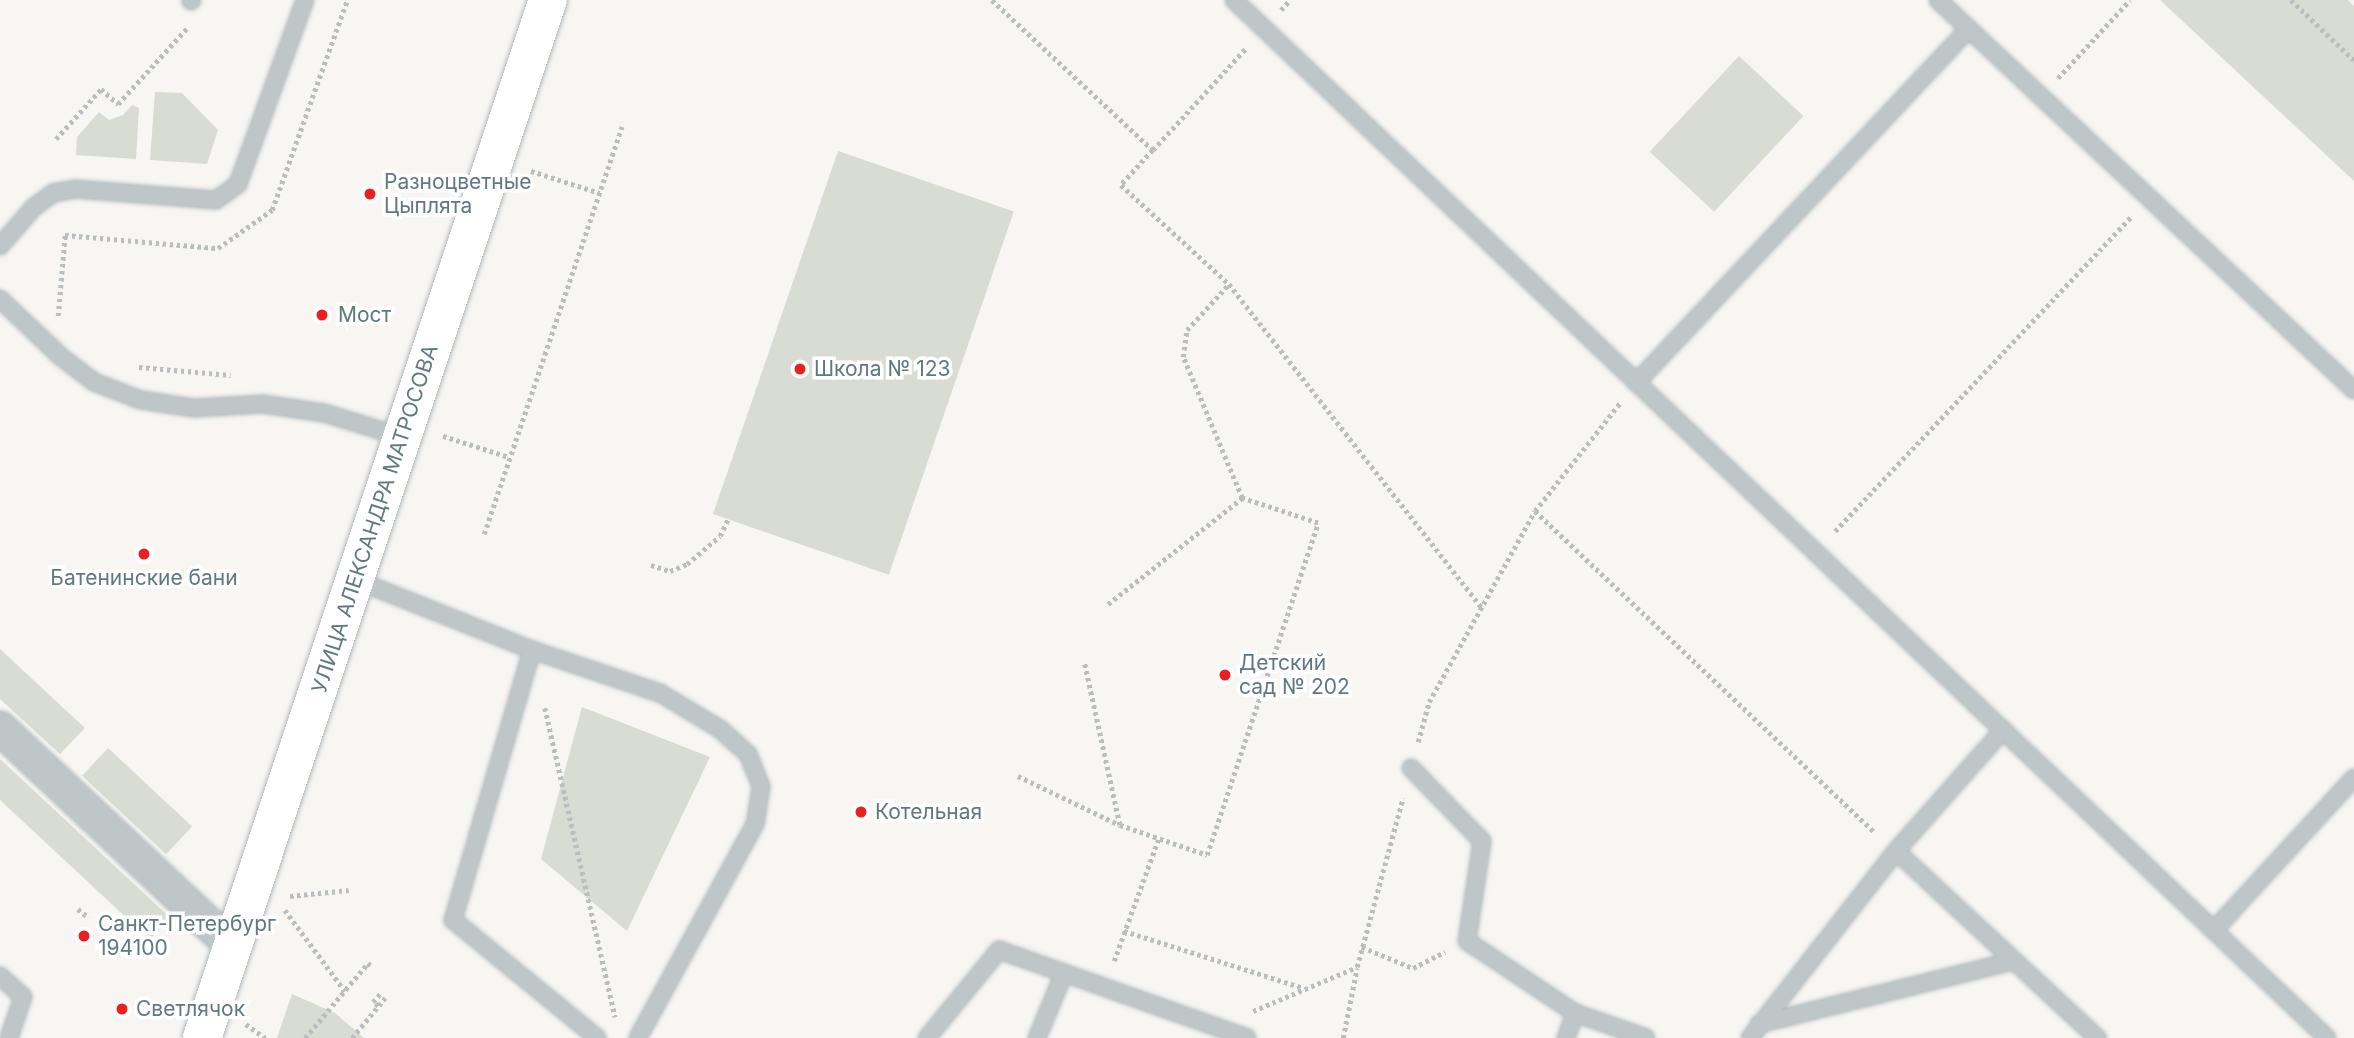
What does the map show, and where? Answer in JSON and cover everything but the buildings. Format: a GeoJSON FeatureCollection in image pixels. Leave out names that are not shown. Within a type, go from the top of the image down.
{"type":"FeatureCollection","features":[{"type":"Feature","properties":{"kind":"street","name":"УЛИЦА АЛЕКСАНДРА МАТРОСОВА"},"geometry":{"type":"LineString","coordinates":[[202,1038],[356,580],[420,436],[548,0]]}},
{"type":"Feature","properties":{"kind":"street"},"geometry":{"type":"LineString","coordinates":[[0,728],[232,946]]}},
{"type":"Feature","properties":{"kind":"lane"},"geometry":{"type":"LineString","coordinates":[[0,246],[34,207],[53,193],[75,189],[216,200],[238,184],[305,0]]}},
{"type":"Feature","properties":{"kind":"lane"},"geometry":{"type":"LineString","coordinates":[[1234,0],[2327,1038]]}},
{"type":"Feature","properties":{"kind":"lane"},"geometry":{"type":"LineString","coordinates":[[1938,0],[2354,390]]}},
{"type":"Feature","properties":{"kind":"lane"},"geometry":{"type":"LineString","coordinates":[[1636,383],[1969,29]]}},
{"type":"Feature","properties":{"kind":"lane"},"geometry":{"type":"LineString","coordinates":[[0,299],[60,356],[94,382],[141,400],[194,408],[263,404],[324,413],[420,436]]}},
{"type":"Feature","properties":{"kind":"lane"},"geometry":{"type":"LineString","coordinates":[[356,580],[532,650],[660,692],[720,729],[748,754],[761,787],[755,824],[638,1038]]}},
{"type":"Feature","properties":{"kind":"lane"},"geometry":{"type":"LineString","coordinates":[[532,650],[453,920],[597,1038]]}},
{"type":"Feature","properties":{"kind":"lane"},"geometry":{"type":"LineString","coordinates":[[1750,1038],[1896,851],[2003,730]]}},
{"type":"Feature","properties":{"kind":"lane"},"geometry":{"type":"LineString","coordinates":[[1411,768],[1482,841],[1467,941],[1575,1013],[1646,1038]]}},
{"type":"Feature","properties":{"kind":"lane"},"geometry":{"type":"LineString","coordinates":[[2215,929],[2354,778]]}},
{"type":"Feature","properties":{"kind":"lane"},"geometry":{"type":"LineString","coordinates":[[1896,851],[2097,1038]]}},
{"type":"Feature","properties":{"kind":"lane"},"geometry":{"type":"LineString","coordinates":[[927,1038],[999,950],[1247,1038]]}},
{"type":"Feature","properties":{"kind":"lane"},"geometry":{"type":"LineString","coordinates":[[1759,1024],[2014,961]]}},
{"type":"Feature","properties":{"kind":"lane"},"geometry":{"type":"LineString","coordinates":[[1037,1038],[1064,972]]}},
{"type":"Feature","properties":{"kind":"lane"},"geometry":{"type":"LineString","coordinates":[[0,976],[23,997],[9,1038]]}},
{"type":"Feature","properties":{"kind":"lane"},"geometry":{"type":"LineString","coordinates":[[1566,1038],[1575,1013]]}},
{"type":"Feature","properties":{"kind":"path"},"geometry":{"type":"LineString","coordinates":[[992,0],[1153,150]]}},
{"type":"Feature","properties":{"kind":"path"},"geometry":{"type":"LineString","coordinates":[[2041,96],[2130,0]]}},
{"type":"Feature","properties":{"kind":"path"},"geometry":{"type":"LineString","coordinates":[[2291,0],[2354,60]]}},
{"type":"Feature","properties":{"kind":"path"},"geometry":{"type":"LineString","coordinates":[[56,139],[101,89],[118,104],[195,18],[191,1]]}},
{"type":"Feature","properties":{"kind":"path"},"geometry":{"type":"LineString","coordinates":[[1265,28],[1121,185],[1229,284],[1481,607]]}},
{"type":"Feature","properties":{"kind":"path"},"geometry":{"type":"LineString","coordinates":[[484,534],[622,127]]}},
{"type":"Feature","properties":{"kind":"path"},"geometry":{"type":"LineString","coordinates":[[525,169],[600,193]]}},
{"type":"Feature","properties":{"kind":"path"},"geometry":{"type":"LineString","coordinates":[[1815,552],[2149,198]]}},
{"type":"Feature","properties":{"kind":"path"},"geometry":{"type":"LineString","coordinates":[[58,319],[65,235]]}},
{"type":"Feature","properties":{"kind":"path"},"geometry":{"type":"LineString","coordinates":[[1018,776],[1121,825],[1207,855],[1318,523],[1242,498],[1183,357],[1187,330],[1229,284]]}},
{"type":"Feature","properties":{"kind":"path"},"geometry":{"type":"LineString","coordinates":[[127,366],[237,376]]}},
{"type":"Feature","properties":{"kind":"path"},"geometry":{"type":"LineString","coordinates":[[1343,1038],[1362,947],[1429,702],[1535,511],[1636,383]]}},
{"type":"Feature","properties":{"kind":"path"},"geometry":{"type":"LineString","coordinates":[[420,436],[509,457]]}},
{"type":"Feature","properties":{"kind":"path"},"geometry":{"type":"LineString","coordinates":[[1108,604],[1242,498]]}},
{"type":"Feature","properties":{"kind":"path"},"geometry":{"type":"LineString","coordinates":[[1535,511],[1896,851]]}},
{"type":"Feature","properties":{"kind":"path"},"geometry":{"type":"LineString","coordinates":[[651,565],[670,570],[687,564],[720,536],[728,519]]}},
{"type":"Feature","properties":{"kind":"path"},"geometry":{"type":"LineString","coordinates":[[532,650],[617,1025]]}},
{"type":"Feature","properties":{"kind":"path"},"geometry":{"type":"LineString","coordinates":[[1085,664],[1121,825]]}},
{"type":"Feature","properties":{"kind":"path"},"geometry":{"type":"LineString","coordinates":[[1104,987],[1158,840]]}},
{"type":"Feature","properties":{"kind":"path"},"geometry":{"type":"LineString","coordinates":[[282,897],[349,890]]}},
{"type":"Feature","properties":{"kind":"path"},"geometry":{"type":"LineString","coordinates":[[281,904],[345,991]]}},
{"type":"Feature","properties":{"kind":"path"},"geometry":{"type":"LineString","coordinates":[[78,909],[89,918]]}},
{"type":"Feature","properties":{"kind":"path"},"geometry":{"type":"LineString","coordinates":[[1124,931],[1304,988]]}},
{"type":"Feature","properties":{"kind":"path"},"geometry":{"type":"LineString","coordinates":[[1362,947],[1413,968],[1467,941]]}},
{"type":"Feature","properties":{"kind":"path"},"geometry":{"type":"LineString","coordinates":[[305,1038],[368,963],[373,967]]}},
{"type":"Feature","properties":{"kind":"path"},"geometry":{"type":"LineString","coordinates":[[1217,1028],[1357,967]]}},
{"type":"Feature","properties":{"kind":"path"},"geometry":{"type":"LineString","coordinates":[[378,1006],[373,1002],[380,994]]}},
{"type":"Feature","properties":{"kind":"path"},"geometry":{"type":"LineString","coordinates":[[352,1038],[385,998]]}},
{"type":"Feature","properties":{"kind":"path"},"geometry":{"type":"LineString","coordinates":[[241,1020],[265,1038]]}},
{"type":"Feature","properties":{"kind":"shaded area"},"geometry":{"type":"Polygon","coordinates":[[[2160,0],[2348,0],[2354,6],[2354,181],[2160,0]]]}},
{"type":"Feature","properties":{"kind":"shaded area"},"geometry":{"type":"Polygon","coordinates":[[[1739,56],[1803,116],[1714,212],[1650,152],[1739,56]]]}},
{"type":"Feature","properties":{"kind":"shaded area"},"geometry":{"type":"Polygon","coordinates":[[[155,92],[182,93],[218,130],[207,164],[150,160],[155,92]]]}},
{"type":"Feature","properties":{"kind":"shaded area"},"geometry":{"type":"Polygon","coordinates":[[[132,105],[139,108],[136,159],[76,155],[77,137],[99,112],[109,120],[123,115],[132,105]]]}},
{"type":"Feature","properties":{"kind":"shaded area"},"geometry":{"type":"Polygon","coordinates":[[[838,151],[1014,212],[889,575],[713,514],[838,151]]]}},
{"type":"Feature","properties":{"kind":"shaded area"},"geometry":{"type":"Polygon","coordinates":[[[0,649],[85,728],[60,754],[0,699],[0,649]]]}},
{"type":"Feature","properties":{"kind":"shaded area"},"geometry":{"type":"Polygon","coordinates":[[[582,707],[710,757],[627,931],[541,859],[582,707]]]}},
{"type":"Feature","properties":{"kind":"shaded area"},"geometry":{"type":"Polygon","coordinates":[[[108,748],[192,826],[166,854],[82,776],[108,748]]]}},
{"type":"Feature","properties":{"kind":"shaded area"},"geometry":{"type":"Polygon","coordinates":[[[0,759],[170,918],[150,940],[0,800],[0,759]]]}},
{"type":"Feature","properties":{"kind":"shaded area"},"geometry":{"type":"Polygon","coordinates":[[[292,994],[335,1013],[364,1038],[277,1038],[292,994]]]}},
{"type":"Feature","properties":{"kind":"place","name":"Разноцветные Цыплята"},"geometry":{"type":"Point","coordinates":[370,194]}},
{"type":"Feature","properties":{"kind":"place","name":"Мост"},"geometry":{"type":"Point","coordinates":[322,315]}},
{"type":"Feature","properties":{"kind":"place","name":"Школа № 123"},"geometry":{"type":"Point","coordinates":[800,369]}},
{"type":"Feature","properties":{"kind":"place","name":"Батенинские бани"},"geometry":{"type":"Point","coordinates":[144,554]}},
{"type":"Feature","properties":{"kind":"place","name":"Детский сад № 202"},"geometry":{"type":"Point","coordinates":[1225,675]}},
{"type":"Feature","properties":{"kind":"place","name":"Котельная"},"geometry":{"type":"Point","coordinates":[861,812]}},
{"type":"Feature","properties":{"kind":"place","name":"Санкт-Петербург 194100"},"geometry":{"type":"Point","coordinates":[84,936]}},
{"type":"Feature","properties":{"kind":"place","name":"Светлячок"},"geometry":{"type":"Point","coordinates":[122,1009]}}]}
